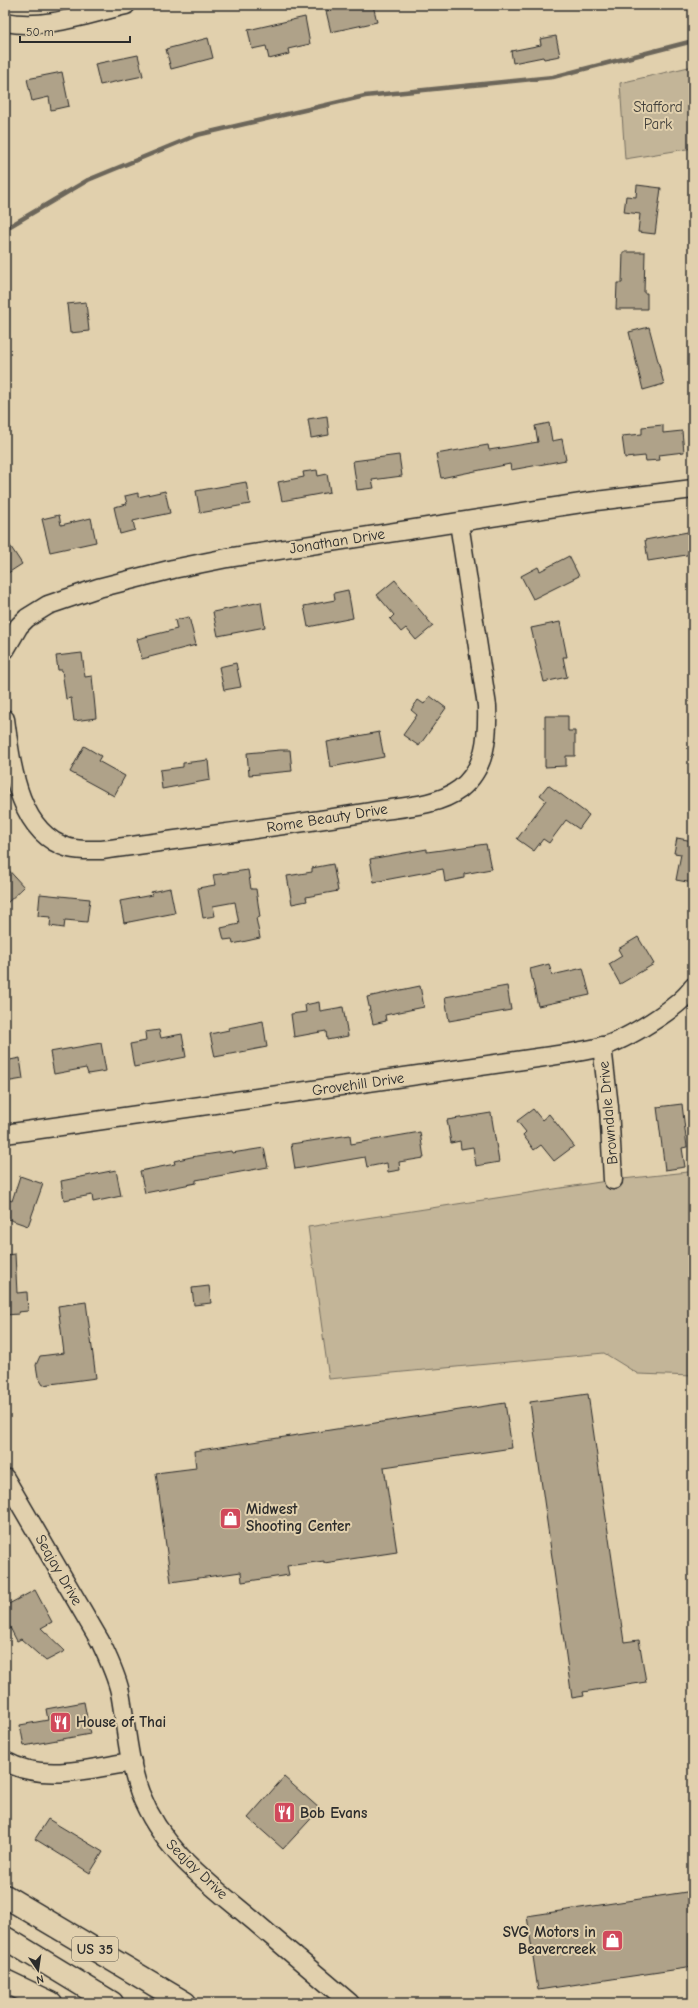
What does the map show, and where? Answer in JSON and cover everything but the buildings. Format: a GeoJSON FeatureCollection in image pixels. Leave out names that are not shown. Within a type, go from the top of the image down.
{"type":"FeatureCollection","features":[{"type":"Feature","properties":{"kind":"highway","name":"US 35"},"geometry":{"type":"LineString","coordinates":[[5,1896],[186,2003]]}},
{"type":"Feature","properties":{"kind":"highway","name":"US 35"},"geometry":{"type":"LineString","coordinates":[[5,1938],[112,2003]]}},
{"type":"Feature","properties":{"kind":"highway"},"geometry":{"type":"LineString","coordinates":[[5,1981],[51,2003]]}},
{"type":"Feature","properties":{"kind":"street"},"geometry":{"type":"LineString","coordinates":[[5,22],[24,25],[46,23],[126,5]]}},
{"type":"Feature","properties":{"kind":"street","name":"Jonathan Drive"},"geometry":{"type":"LineString","coordinates":[[6,650],[19,626],[36,611],[48,605],[98,588],[173,569],[227,558],[588,502],[693,489]]}},
{"type":"Feature","properties":{"kind":"street","name":"Rome Beauty Drive"},"geometry":{"type":"LineString","coordinates":[[5,719],[9,757],[24,807],[35,826],[56,843],[68,848],[82,851],[102,850],[341,817],[432,802],[451,795],[466,783],[478,768],[485,752],[488,728],[487,706],[459,523]]}},
{"type":"Feature","properties":{"kind":"street","name":"Grovehill Drive"},"geometry":{"type":"LineString","coordinates":[[5,1134],[544,1057],[602,1046],[643,1028],[687,996],[693,987]]}},
{"type":"Feature","properties":{"kind":"street","name":"Browndale Drive"},"geometry":{"type":"LineString","coordinates":[[602,1046],[609,1107],[613,1180]]}},
{"type":"Feature","properties":{"kind":"street","name":"Seajay Drive"},"geometry":{"type":"LineString","coordinates":[[5,1478],[100,1641],[112,1665],[120,1690],[132,1762],[140,1791],[149,1813],[161,1833],[175,1851],[350,2003]]}},
{"type":"Feature","properties":{"kind":"street"},"geometry":{"type":"LineString","coordinates":[[5,1761],[28,1770],[50,1773],[132,1762]]}},
{"type":"Feature","properties":{"kind":"green space","name":"Stafford Park"},"geometry":{"type":"Polygon","coordinates":[[[693,66],[693,148],[625,159],[620,83],[693,66]]]}},
{"type":"Feature","properties":{"kind":"green space"},"geometry":{"type":"Polygon","coordinates":[[[693,1168],[693,1376],[638,1374],[604,1353],[329,1379],[308,1227],[613,1180],[688,1172],[693,1168]]]}},
{"type":"Feature","properties":{"kind":"waterway"},"geometry":{"type":"LineString","coordinates":[[5,229],[88,180],[197,135],[365,96],[553,77],[693,41]]}},
{"type":"Feature","properties":{"kind":"place","name":"Midwest Shooting Center"},"geometry":{"type":"Point","coordinates":[230,1518]}},
{"type":"Feature","properties":{"kind":"place","name":"House of Thai"},"geometry":{"type":"Point","coordinates":[61,1722]}},
{"type":"Feature","properties":{"kind":"place","name":"Bob Evans"},"geometry":{"type":"Point","coordinates":[284,1813]}},
{"type":"Feature","properties":{"kind":"place","name":"SVG Motors in Beavercreek"},"geometry":{"type":"Point","coordinates":[612,1941]}}]}
